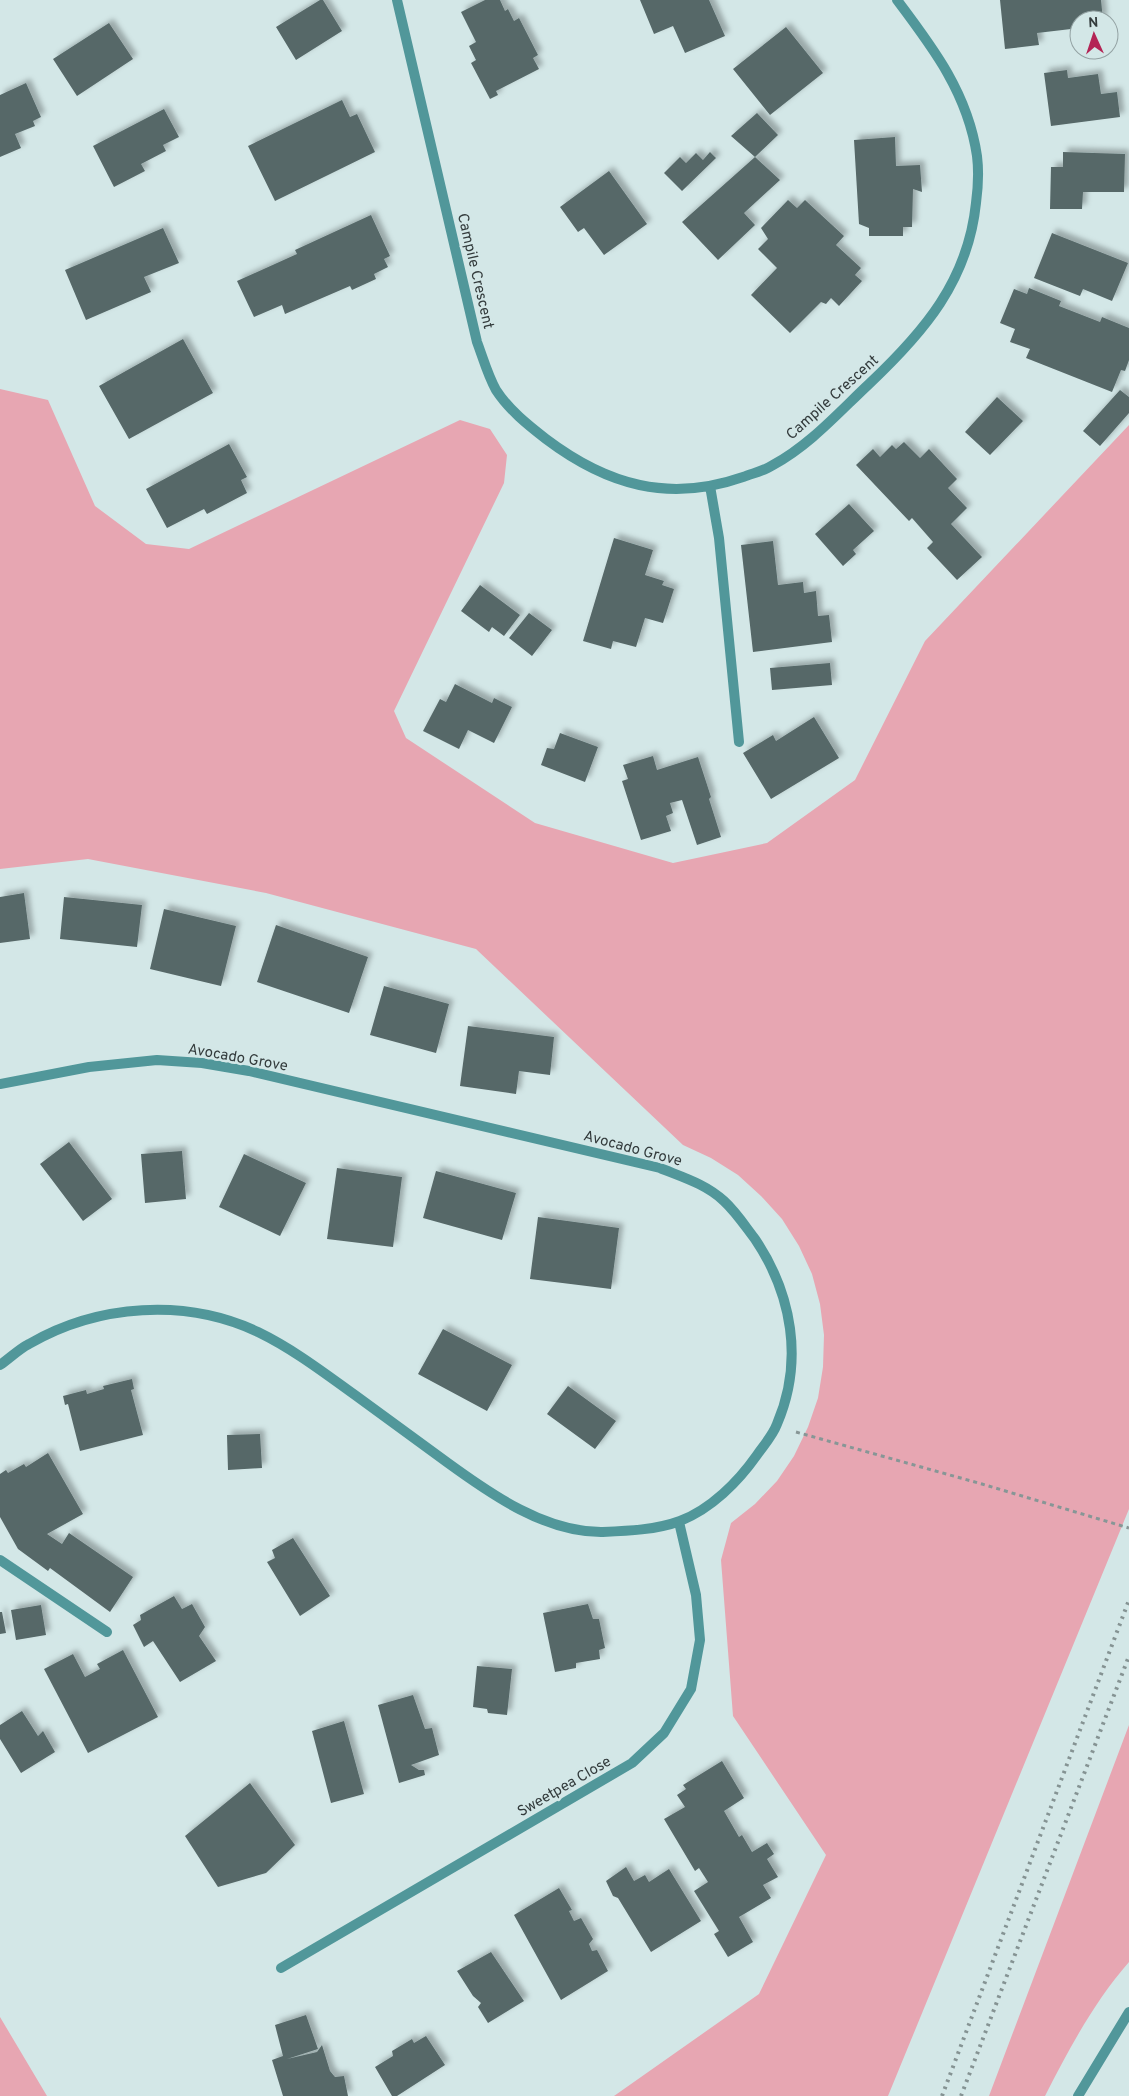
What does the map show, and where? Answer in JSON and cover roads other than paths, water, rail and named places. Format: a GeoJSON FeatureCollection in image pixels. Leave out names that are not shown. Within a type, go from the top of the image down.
{"type":"FeatureCollection","features":[{"type":"Feature","properties":{"kind":"street","name":"Campile Crescent"},"geometry":{"type":"LineString","coordinates":[[397,0],[477,342],[496,390],[520,420],[568,456],[609,476],[656,489],[694,489],[732,481],[771,467],[800,448],[901,354],[932,317],[959,272],[970,242],[978,185],[978,158],[969,119],[957,89],[940,58],[898,0]]}},
{"type":"Feature","properties":{"kind":"street"},"geometry":{"type":"LineString","coordinates":[[710,486],[719,538],[738,742]]}},
{"type":"Feature","properties":{"kind":"street","name":"Avocado Grove"},"geometry":{"type":"LineString","coordinates":[[0,1084],[90,1066],[157,1060],[202,1063],[250,1071],[660,1168],[696,1182],[723,1200],[742,1221],[762,1250],[777,1280],[787,1307],[792,1335],[786,1397],[776,1427],[744,1474],[710,1504],[679,1522],[642,1529],[592,1532],[534,1516],[484,1490],[302,1356],[256,1331],[204,1314],[147,1309],[81,1320],[29,1344],[0,1365]]}},
{"type":"Feature","properties":{"kind":"street","name":"Sweetpea Close"},"geometry":{"type":"LineString","coordinates":[[281,1968],[632,1763],[664,1733],[691,1689],[700,1640],[696,1595],[679,1522]]}},
{"type":"Feature","properties":{"kind":"street"},"geometry":{"type":"LineString","coordinates":[[0,1560],[107,1632]]}},
{"type":"Feature","properties":{"kind":"street"},"geometry":{"type":"LineString","coordinates":[[1078,2096],[1129,2012]]}},
{"type":"Feature","properties":{"kind":"railway"},"geometry":{"type":"LineString","coordinates":[[942,2096],[1129,1600]]}},
{"type":"Feature","properties":{"kind":"railway"},"geometry":{"type":"LineString","coordinates":[[961,2096],[1129,1656]]}}]}
